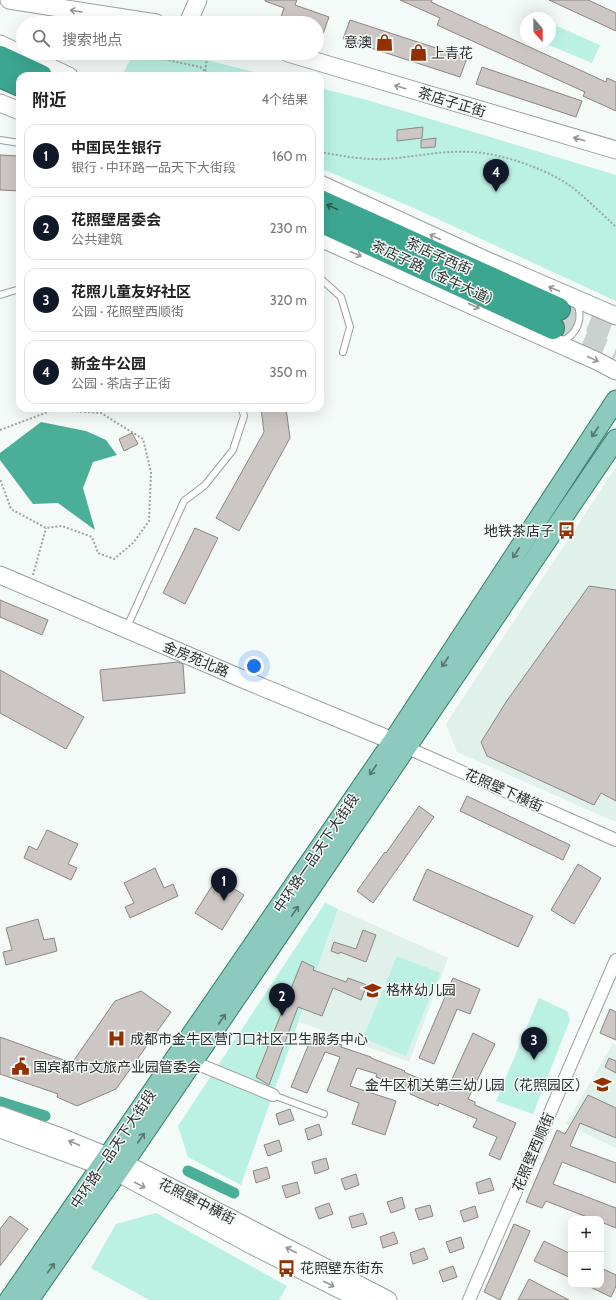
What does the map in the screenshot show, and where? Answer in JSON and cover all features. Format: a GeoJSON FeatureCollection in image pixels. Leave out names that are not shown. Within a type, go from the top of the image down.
{"type":"FeatureCollection","features":[{"type":"Feature","properties":{"kind":"highway"},"geometry":{"type":"LineString","coordinates":[[0,57],[32,72]]}},
{"type":"Feature","properties":{"kind":"highway"},"geometry":{"type":"LineString","coordinates":[[0,76],[16,83]]}},
{"type":"Feature","properties":{"kind":"highway"},"geometry":{"type":"LineString","coordinates":[[0,92],[16,98]]}},
{"type":"Feature","properties":{"kind":"highway","name":"茶店子西街"},"geometry":{"type":"LineString","coordinates":[[324,203],[560,319]]}},
{"type":"Feature","properties":{"kind":"highway","name":"茶店子路（金牛大道）"},"geometry":{"type":"LineString","coordinates":[[324,223],[560,319]]}},
{"type":"Feature","properties":{"kind":"main road","name":"中环路一品天下大街段"},"geometry":{"type":"LineString","coordinates":[[9,1300],[193,1062],[400,744],[616,400]]}},
{"type":"Feature","properties":{"kind":"main road","name":"中环路一品天下大街段"},"geometry":{"type":"LineString","coordinates":[[29,1300],[113,1165],[400,744],[616,439]]}},
{"type":"Feature","properties":{"kind":"street"},"geometry":{"type":"LineString","coordinates":[[10,0],[112,16]]}},
{"type":"Feature","properties":{"kind":"street"},"geometry":{"type":"LineString","coordinates":[[191,16],[198,0]]}},
{"type":"Feature","properties":{"kind":"street"},"geometry":{"type":"LineString","coordinates":[[0,44],[16,51]]}},
{"type":"Feature","properties":{"kind":"street"},"geometry":{"type":"LineString","coordinates":[[34,60],[60,72]]}},
{"type":"Feature","properties":{"kind":"street","name":"茶店子正街"},"geometry":{"type":"LineString","coordinates":[[312,60],[616,150]]}},
{"type":"Feature","properties":{"kind":"street"},"geometry":{"type":"LineString","coordinates":[[0,103],[16,109]]}},
{"type":"Feature","properties":{"kind":"street"},"geometry":{"type":"LineString","coordinates":[[324,186],[481,258],[560,319],[616,371]]}},
{"type":"Feature","properties":{"kind":"street"},"geometry":{"type":"LineString","coordinates":[[324,239],[560,319],[616,316]]}},
{"type":"Feature","properties":{"kind":"street","name":"金房苑北路"},"geometry":{"type":"LineString","coordinates":[[0,575],[400,744]]}},
{"type":"Feature","properties":{"kind":"street","name":"花照壁下横街"},"geometry":{"type":"LineString","coordinates":[[400,744],[616,840]]}},
{"type":"Feature","properties":{"kind":"street","name":"花照壁西顺街"},"geometry":{"type":"LineString","coordinates":[[469,1300],[616,960]]}},
{"type":"Feature","properties":{"kind":"street"},"geometry":{"type":"LineString","coordinates":[[193,1062],[273,1095]]}},
{"type":"Feature","properties":{"kind":"street","name":"花照壁中横街"},"geometry":{"type":"LineString","coordinates":[[0,1116],[61,1138],[388,1300]]}},
{"type":"Feature","properties":{"kind":"street","name":"花照壁中横街"},"geometry":{"type":"LineString","coordinates":[[0,1129],[113,1165],[253,1246],[361,1300]]}},
{"type":"Feature","properties":{"kind":"lane"},"geometry":{"type":"LineString","coordinates":[[0,140],[16,143]]}},
{"type":"Feature","properties":{"kind":"lane"},"geometry":{"type":"LineString","coordinates":[[324,282],[341,297],[350,326],[343,352]]}},
{"type":"Feature","properties":{"kind":"lane"},"geometry":{"type":"LineString","coordinates":[[0,295],[16,290]]}},
{"type":"Feature","properties":{"kind":"lane"},"geometry":{"type":"LineString","coordinates":[[126,629],[184,501],[206,485],[234,450],[244,416],[243,412]]}},
{"type":"Feature","properties":{"kind":"lane"},"geometry":{"type":"LineString","coordinates":[[273,1095],[324,1114]]}},
{"type":"Feature","properties":{"kind":"path"},"geometry":{"type":"LineString","coordinates":[[167,60],[200,67],[205,71],[207,60]]}},
{"type":"Feature","properties":{"kind":"path"},"geometry":{"type":"LineString","coordinates":[[324,153],[345,157],[386,159],[471,152],[502,157],[526,164],[573,188],[616,227]]}},
{"type":"Feature","properties":{"kind":"path"},"geometry":{"type":"LineString","coordinates":[[0,430],[48,412]]}},
{"type":"Feature","properties":{"kind":"path"},"geometry":{"type":"LineString","coordinates":[[0,479],[11,509],[46,528],[62,526],[92,537],[98,553],[114,560],[133,543],[149,520],[151,472],[142,439],[101,413],[85,412]]}},
{"type":"Feature","properties":{"kind":"path"},"geometry":{"type":"LineString","coordinates":[[29,587],[46,528]]}},
{"type":"Feature","properties":{"kind":"shaded area"},"geometry":{"type":"Polygon","coordinates":[[[556,26],[600,45],[592,63],[556,48],[556,26]]]}},
{"type":"Feature","properties":{"kind":"shaded area"},"geometry":{"type":"Polygon","coordinates":[[[130,60],[206,60],[255,72],[124,72],[130,60]]]}},
{"type":"Feature","properties":{"kind":"shaded area"},"geometry":{"type":"Polygon","coordinates":[[[324,89],[367,100],[616,175],[616,301],[416,209],[324,170],[324,89]]]}},
{"type":"Feature","properties":{"kind":"shaded area"},"geometry":{"type":"Polygon","coordinates":[[[41,422],[86,431],[106,440],[117,455],[93,462],[83,488],[95,530],[58,503],[33,504],[0,460],[0,453],[41,422]]]}},
{"type":"Feature","properties":{"kind":"shaded area"},"geometry":{"type":"Polygon","coordinates":[[[616,467],[616,822],[457,752],[446,724],[616,467]]]}},
{"type":"Feature","properties":{"kind":"shaded area"},"geometry":{"type":"Polygon","coordinates":[[[325,903],[338,909],[241,1185],[188,1157],[178,1126],[325,903]]]}},
{"type":"Feature","properties":{"kind":"shaded area","name":"格林幼儿园"},"geometry":{"type":"Polygon","coordinates":[[[338,909],[448,958],[409,1062],[299,1022],[338,909]]]}},
{"type":"Feature","properties":{"kind":"shaded area"},"geometry":{"type":"Polygon","coordinates":[[[397,956],[440,973],[406,1056],[363,1038],[397,956]]]}},
{"type":"Feature","properties":{"kind":"shaded area"},"geometry":{"type":"Polygon","coordinates":[[[539,998],[567,1011],[570,1020],[533,1114],[496,1101],[539,998]]]}},
{"type":"Feature","properties":{"kind":"shaded area","name":"金牛区机关第三幼儿园（花照园区）"},"geometry":{"type":"Polygon","coordinates":[[[613,1043],[616,1045],[616,1148],[566,1124],[613,1043]]]}},
{"type":"Feature","properties":{"kind":"shaded area"},"geometry":{"type":"Polygon","coordinates":[[[156,1213],[287,1286],[279,1300],[149,1300],[91,1268],[116,1224],[156,1213]]]}},
{"type":"Feature","properties":{"kind":"building"},"geometry":{"type":"Polygon","coordinates":[[[297,0],[295,5],[329,17],[324,31],[324,16],[281,16],[284,8],[265,1],[297,0]]]}},
{"type":"Feature","properties":{"kind":"building"},"geometry":{"type":"Polygon","coordinates":[[[400,0],[432,0],[431,2],[520,43],[520,48],[532,48],[606,82],[607,78],[616,82],[616,111],[583,96],[585,92],[437,25],[440,18],[400,0]]]}},
{"type":"Feature","properties":{"kind":"building"},"geometry":{"type":"Polygon","coordinates":[[[549,0],[588,0],[616,13],[616,31],[549,0]]]}},
{"type":"Feature","properties":{"kind":"building"},"geometry":{"type":"Polygon","coordinates":[[[350,20],[467,58],[460,77],[343,39],[350,20]]]}},
{"type":"Feature","properties":{"kind":"building"},"geometry":{"type":"Polygon","coordinates":[[[482,67],[582,101],[576,117],[476,84],[482,67]]]}},
{"type":"Feature","properties":{"kind":"building"},"geometry":{"type":"Polygon","coordinates":[[[423,127],[422,138],[397,141],[397,130],[423,127]]]}},
{"type":"Feature","properties":{"kind":"building"},"geometry":{"type":"Polygon","coordinates":[[[436,138],[435,147],[421,148],[421,140],[436,138]]]}},
{"type":"Feature","properties":{"kind":"building"},"geometry":{"type":"Polygon","coordinates":[[[0,155],[16,156],[16,191],[0,190],[0,155]]]}},
{"type":"Feature","properties":{"kind":"building"},"geometry":{"type":"Polygon","coordinates":[[[262,412],[287,412],[290,438],[239,531],[216,518],[264,432],[262,412]]]}},
{"type":"Feature","properties":{"kind":"building"},"geometry":{"type":"Polygon","coordinates":[[[132,433],[138,444],[124,451],[119,439],[132,433]]]}},
{"type":"Feature","properties":{"kind":"building"},"geometry":{"type":"Polygon","coordinates":[[[195,528],[218,538],[185,604],[163,593],[195,528]]]}},
{"type":"Feature","properties":{"kind":"building"},"geometry":{"type":"Polygon","coordinates":[[[589,586],[616,590],[616,801],[601,793],[594,805],[487,756],[481,742],[506,702],[589,586]]]}},
{"type":"Feature","properties":{"kind":"building"},"geometry":{"type":"Polygon","coordinates":[[[0,600],[48,620],[42,635],[0,617],[0,600]]]}},
{"type":"Feature","properties":{"kind":"building"},"geometry":{"type":"Polygon","coordinates":[[[178,662],[183,664],[185,693],[103,701],[100,670],[178,662]]]}},
{"type":"Feature","properties":{"kind":"building"},"geometry":{"type":"Polygon","coordinates":[[[0,670],[84,717],[66,749],[0,713],[0,670]]]}},
{"type":"Feature","properties":{"kind":"building"},"geometry":{"type":"Polygon","coordinates":[[[467,796],[570,845],[563,860],[460,811],[467,796]]]}},
{"type":"Feature","properties":{"kind":"building"},"geometry":{"type":"Polygon","coordinates":[[[419,806],[434,817],[373,903],[357,891],[419,806]]]}},
{"type":"Feature","properties":{"kind":"building"},"geometry":{"type":"Polygon","coordinates":[[[47,830],[78,844],[68,864],[77,868],[71,880],[24,858],[29,846],[37,850],[47,830]]]}},
{"type":"Feature","properties":{"kind":"building"},"geometry":{"type":"Polygon","coordinates":[[[578,864],[601,878],[574,924],[551,910],[578,864]]]}},
{"type":"Feature","properties":{"kind":"building"},"geometry":{"type":"Polygon","coordinates":[[[155,868],[164,888],[173,884],[178,896],[130,918],[125,907],[134,903],[124,883],[155,868]]]}},
{"type":"Feature","properties":{"kind":"building"},"geometry":{"type":"Polygon","coordinates":[[[427,869],[533,916],[518,947],[413,900],[427,869]]]}},
{"type":"Feature","properties":{"kind":"building"},"geometry":{"type":"Polygon","coordinates":[[[217,878],[244,895],[222,930],[195,913],[217,878]]]}},
{"type":"Feature","properties":{"kind":"building"},"geometry":{"type":"Polygon","coordinates":[[[38,919],[44,940],[54,938],[57,951],[6,965],[3,952],[12,950],[6,928],[38,919]]]}},
{"type":"Feature","properties":{"kind":"building"},"geometry":{"type":"Polygon","coordinates":[[[363,930],[376,935],[366,962],[340,952],[339,954],[331,951],[334,942],[356,949],[363,930]]]}},
{"type":"Feature","properties":{"kind":"building"},"geometry":{"type":"Polygon","coordinates":[[[302,961],[314,967],[313,970],[346,982],[348,978],[367,985],[361,1000],[333,988],[322,1016],[298,1007],[269,1085],[256,1077],[302,961]]]}},
{"type":"Feature","properties":{"kind":"building"},"geometry":{"type":"Polygon","coordinates":[[[453,978],[480,989],[470,1014],[457,1009],[434,1064],[419,1058],[453,978]]]}},
{"type":"Feature","properties":{"kind":"building"},"geometry":{"type":"Polygon","coordinates":[[[141,991],[171,1012],[116,1089],[77,1106],[57,1097],[58,1094],[0,1074],[0,1037],[72,1063],[115,1001],[141,991]]]}},
{"type":"Feature","properties":{"kind":"building"},"geometry":{"type":"Polygon","coordinates":[[[610,1009],[616,1012],[616,1040],[600,1033],[610,1009]]]}},
{"type":"Feature","properties":{"kind":"building"},"geometry":{"type":"Polygon","coordinates":[[[473,1033],[495,1044],[468,1099],[475,1102],[475,1105],[516,1123],[500,1160],[489,1155],[497,1137],[473,1127],[477,1119],[439,1103],[438,1106],[410,1094],[411,1090],[376,1077],[377,1074],[357,1068],[350,1086],[396,1101],[385,1135],[352,1124],[359,1103],[327,1091],[340,1057],[325,1052],[307,1093],[291,1087],[313,1034],[342,1045],[341,1047],[405,1071],[404,1072],[447,1090],[473,1033]]]}},
{"type":"Feature","properties":{"kind":"building"},"geometry":{"type":"Polygon","coordinates":[[[609,1058],[616,1061],[616,1073],[605,1067],[609,1058]]]}},
{"type":"Feature","properties":{"kind":"building"},"geometry":{"type":"Polygon","coordinates":[[[588,1095],[616,1108],[616,1138],[580,1123],[570,1146],[616,1163],[616,1183],[562,1162],[553,1184],[616,1208],[616,1228],[604,1223],[604,1216],[584,1216],[546,1201],[542,1208],[526,1202],[557,1130],[565,1134],[588,1095]]]}},
{"type":"Feature","properties":{"kind":"building"},"geometry":{"type":"Polygon","coordinates":[[[290,1109],[294,1120],[279,1125],[276,1114],[290,1109]]]}},
{"type":"Feature","properties":{"kind":"building"},"geometry":{"type":"Polygon","coordinates":[[[319,1124],[322,1135],[308,1140],[305,1129],[319,1124]]]}},
{"type":"Feature","properties":{"kind":"building"},"geometry":{"type":"Polygon","coordinates":[[[279,1140],[282,1151],[268,1156],[264,1145],[279,1140]]]}},
{"type":"Feature","properties":{"kind":"building"},"geometry":{"type":"Polygon","coordinates":[[[326,1158],[329,1169],[315,1174],[312,1162],[326,1158]]]}},
{"type":"Feature","properties":{"kind":"building"},"geometry":{"type":"Polygon","coordinates":[[[267,1167],[270,1178],[256,1183],[253,1171],[267,1167]]]}},
{"type":"Feature","properties":{"kind":"building"},"geometry":{"type":"Polygon","coordinates":[[[356,1174],[359,1185],[345,1190],[341,1179],[356,1174]]]}},
{"type":"Feature","properties":{"kind":"building"},"geometry":{"type":"Polygon","coordinates":[[[490,1178],[494,1190],[479,1194],[476,1183],[490,1178]]]}},
{"type":"Feature","properties":{"kind":"building"},"geometry":{"type":"Polygon","coordinates":[[[297,1182],[300,1193],[286,1198],[282,1186],[297,1182]]]}},
{"type":"Feature","properties":{"kind":"building"},"geometry":{"type":"Polygon","coordinates":[[[402,1197],[405,1208],[391,1213],[387,1202],[402,1197]]]}},
{"type":"Feature","properties":{"kind":"building"},"geometry":{"type":"Polygon","coordinates":[[[329,1203],[333,1214],[319,1219],[315,1208],[329,1203]]]}},
{"type":"Feature","properties":{"kind":"building"},"geometry":{"type":"Polygon","coordinates":[[[430,1205],[433,1216],[419,1220],[415,1209],[430,1205]]]}},
{"type":"Feature","properties":{"kind":"building"},"geometry":{"type":"Polygon","coordinates":[[[475,1206],[478,1217],[464,1222],[460,1211],[475,1206]]]}},
{"type":"Feature","properties":{"kind":"building"},"geometry":{"type":"Polygon","coordinates":[[[363,1213],[367,1224],[352,1228],[349,1217],[363,1213]]]}},
{"type":"Feature","properties":{"kind":"building"},"geometry":{"type":"Polygon","coordinates":[[[10,1216],[28,1229],[0,1266],[0,1229],[10,1216]]]}},
{"type":"Feature","properties":{"kind":"building"},"geometry":{"type":"Polygon","coordinates":[[[514,1224],[530,1231],[500,1300],[484,1292],[514,1224]]]}},
{"type":"Feature","properties":{"kind":"building"},"geometry":{"type":"Polygon","coordinates":[[[394,1232],[398,1243],[383,1248],[380,1237],[394,1232]]]}},
{"type":"Feature","properties":{"kind":"building"},"geometry":{"type":"Polygon","coordinates":[[[461,1237],[464,1248],[450,1253],[446,1242],[461,1237]]]}},
{"type":"Feature","properties":{"kind":"building"},"geometry":{"type":"Polygon","coordinates":[[[544,1241],[568,1253],[568,1277],[534,1261],[544,1241]]]}},
{"type":"Feature","properties":{"kind":"building"},"geometry":{"type":"Polygon","coordinates":[[[424,1248],[428,1259],[413,1264],[410,1253],[424,1248]]]}},
{"type":"Feature","properties":{"kind":"building"},"geometry":{"type":"Polygon","coordinates":[[[453,1266],[457,1277],[443,1282],[439,1271],[453,1266]]]}},
{"type":"Feature","properties":{"kind":"building"},"geometry":{"type":"Polygon","coordinates":[[[604,1269],[616,1275],[616,1286],[611,1297],[592,1288],[604,1288],[604,1269]]]}},
{"type":"Feature","properties":{"kind":"building"},"geometry":{"type":"Polygon","coordinates":[[[529,1279],[569,1300],[518,1300],[529,1279]]]}},
{"type":"Feature","properties":{"kind":"waterway"},"geometry":{"type":"LineString","coordinates":[[0,1102],[45,1116]]}},
{"type":"Feature","properties":{"kind":"waterway"},"geometry":{"type":"LineString","coordinates":[[188,1171],[234,1193]]}},
{"type":"Feature","properties":{"kind":"tunnel"},"geometry":{"type":"LineString","coordinates":[[559,309],[616,331]]}},
{"type":"Feature","properties":{"kind":"tunnel"},"geometry":{"type":"LineString","coordinates":[[553,328],[616,355]]}},
{"type":"Feature","properties":{"kind":"place","name":"意澳"},"geometry":{"type":"Point","coordinates":[385,42]}},
{"type":"Feature","properties":{"kind":"place","name":"上青花"},"geometry":{"type":"Point","coordinates":[418,53]}},
{"type":"Feature","properties":{"kind":"place","name":"新金牛公园"},"geometry":{"type":"Point","coordinates":[496,192]}},
{"type":"Feature","properties":{"kind":"place","name":"地铁茶店子"},"geometry":{"type":"Point","coordinates":[567,531]}},
{"type":"Feature","properties":{"kind":"place","name":"中国民生银行"},"geometry":{"type":"Point","coordinates":[224,901]}},
{"type":"Feature","properties":{"kind":"place","name":"格林幼儿园"},"geometry":{"type":"Point","coordinates":[373,990]}},
{"type":"Feature","properties":{"kind":"place","name":"花照壁居委会"},"geometry":{"type":"Point","coordinates":[282,1016]}},
{"type":"Feature","properties":{"kind":"place","name":"成都市金牛区营门口社区卫生服务中心"},"geometry":{"type":"Point","coordinates":[117,1039]}},
{"type":"Feature","properties":{"kind":"place","name":"花照儿童友好社区"},"geometry":{"type":"Point","coordinates":[534,1060]}},
{"type":"Feature","properties":{"kind":"place","name":"国宾都市文旅产业园管委会"},"geometry":{"type":"Point","coordinates":[20,1067]}},
{"type":"Feature","properties":{"kind":"place","name":"金牛区机关第三幼儿园（花照园区）"},"geometry":{"type":"Point","coordinates":[602,1085]}},
{"type":"Feature","properties":{"kind":"place","name":"花照壁东街东"},"geometry":{"type":"Point","coordinates":[287,1268]}}]}
